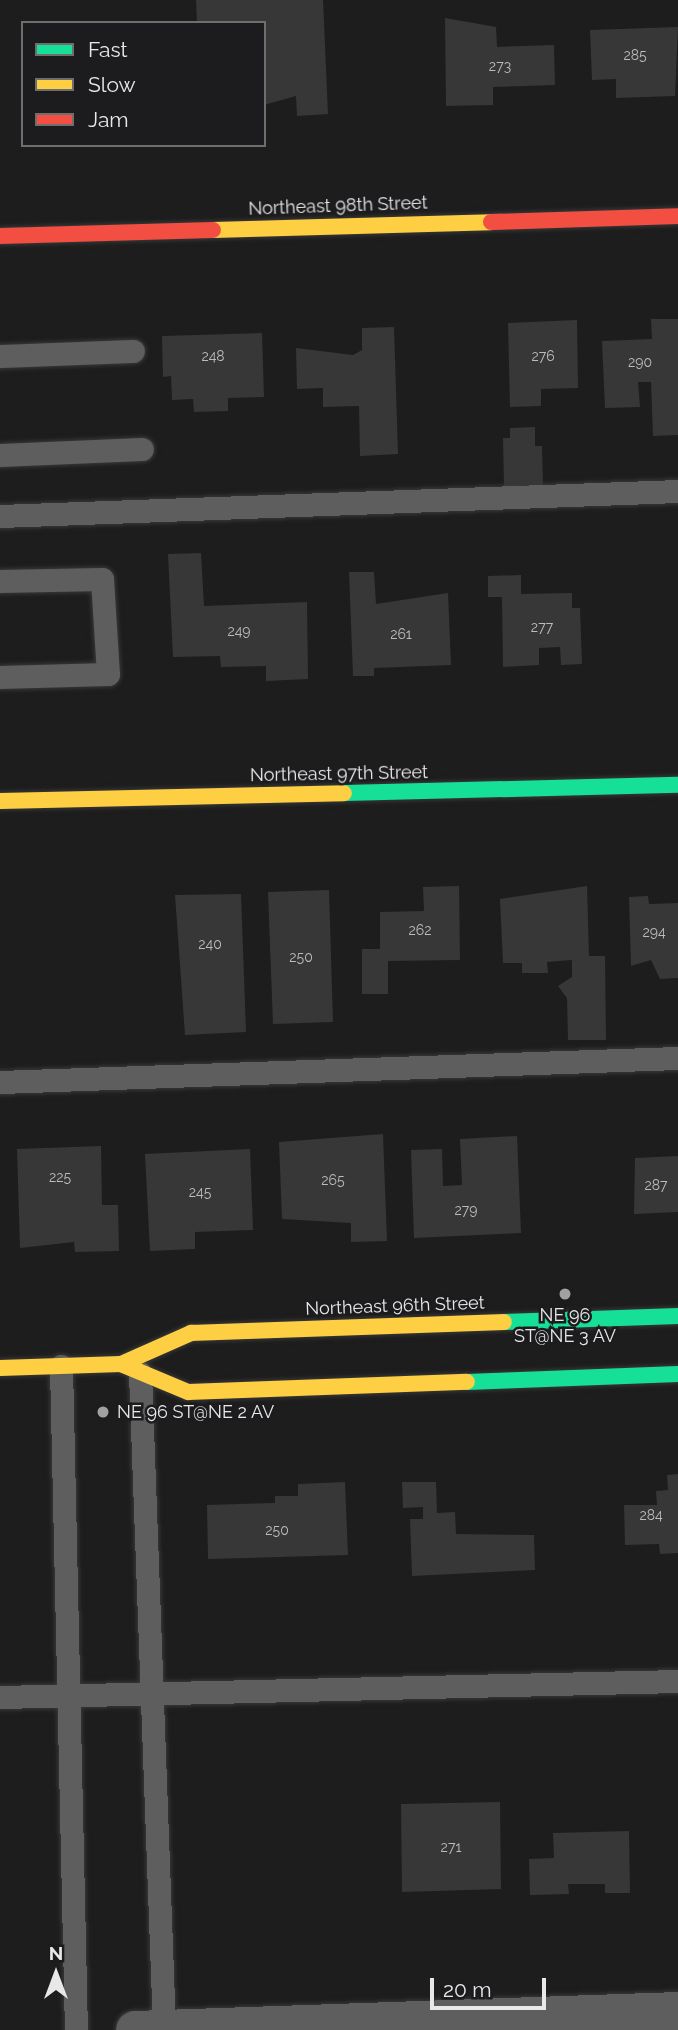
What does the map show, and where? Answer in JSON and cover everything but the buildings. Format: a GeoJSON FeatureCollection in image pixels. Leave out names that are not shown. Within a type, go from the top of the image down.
{"type":"FeatureCollection","features":[{"type":"Feature","properties":{"kind":"street","name":"Northeast 98th Street"},"geometry":{"type":"LineString","coordinates":[[0,236],[678,216]]}},
{"type":"Feature","properties":{"kind":"street","name":"Northeast 97th Street"},"geometry":{"type":"LineString","coordinates":[[0,801],[678,785]]}},
{"type":"Feature","properties":{"kind":"street","name":"Northeast 96th Street"},"geometry":{"type":"LineString","coordinates":[[130,1369],[191,1333],[678,1316]]}},
{"type":"Feature","properties":{"kind":"street","name":"Northeast 96th Street"},"geometry":{"type":"LineString","coordinates":[[0,1368],[61,1366],[130,1369],[188,1392],[678,1374]]}},
{"type":"Feature","properties":{"kind":"street"},"geometry":{"type":"LineString","coordinates":[[137,2030],[678,2011]]}},
{"type":"Feature","properties":{"kind":"lane"},"geometry":{"type":"LineString","coordinates":[[0,356],[133,351]]}},
{"type":"Feature","properties":{"kind":"lane"},"geometry":{"type":"LineString","coordinates":[[0,455],[142,449]]}},
{"type":"Feature","properties":{"kind":"lane"},"geometry":{"type":"LineString","coordinates":[[0,516],[678,491]]}},
{"type":"Feature","properties":{"kind":"lane"},"geometry":{"type":"LineString","coordinates":[[0,581],[102,579],[108,674],[0,677]]}},
{"type":"Feature","properties":{"kind":"lane"},"geometry":{"type":"LineString","coordinates":[[0,1082],[678,1058]]}},
{"type":"Feature","properties":{"kind":"lane"},"geometry":{"type":"LineString","coordinates":[[61,1366],[76,2030]]}},
{"type":"Feature","properties":{"kind":"lane"},"geometry":{"type":"LineString","coordinates":[[130,1369],[152,1693],[164,2029]]}},
{"type":"Feature","properties":{"kind":"lane"},"geometry":{"type":"LineString","coordinates":[[0,1697],[678,1681]]}},
{"type":"Feature","properties":{"kind":"traffic: fast"},"geometry":{"type":"LineString","coordinates":[[344,793],[678,785]]}},
{"type":"Feature","properties":{"kind":"traffic: fast"},"geometry":{"type":"LineString","coordinates":[[504,1322],[678,1316]]}},
{"type":"Feature","properties":{"kind":"traffic: fast"},"geometry":{"type":"LineString","coordinates":[[467,1382],[678,1374]]}},
{"type":"Feature","properties":{"kind":"traffic: slow"},"geometry":{"type":"LineString","coordinates":[[213,230],[491,222]]}},
{"type":"Feature","properties":{"kind":"traffic: slow"},"geometry":{"type":"LineString","coordinates":[[0,801],[344,793]]}},
{"type":"Feature","properties":{"kind":"traffic: slow"},"geometry":{"type":"LineString","coordinates":[[0,1368],[121,1364],[191,1333],[504,1322]]}},
{"type":"Feature","properties":{"kind":"traffic: slow"},"geometry":{"type":"LineString","coordinates":[[121,1364],[188,1392],[467,1382]]}},
{"type":"Feature","properties":{"kind":"traffic: jam"},"geometry":{"type":"LineString","coordinates":[[491,222],[678,216]]}},
{"type":"Feature","properties":{"kind":"traffic: jam"},"geometry":{"type":"LineString","coordinates":[[0,236],[213,230]]}},
{"type":"Feature","properties":{"kind":"place","name":"NE 96 ST@NE 3 AV"},"geometry":{"type":"Point","coordinates":[565,1294]}},
{"type":"Feature","properties":{"kind":"place","name":"NE 96 ST@NE 2 AV"},"geometry":{"type":"Point","coordinates":[103,1412]}}]}
